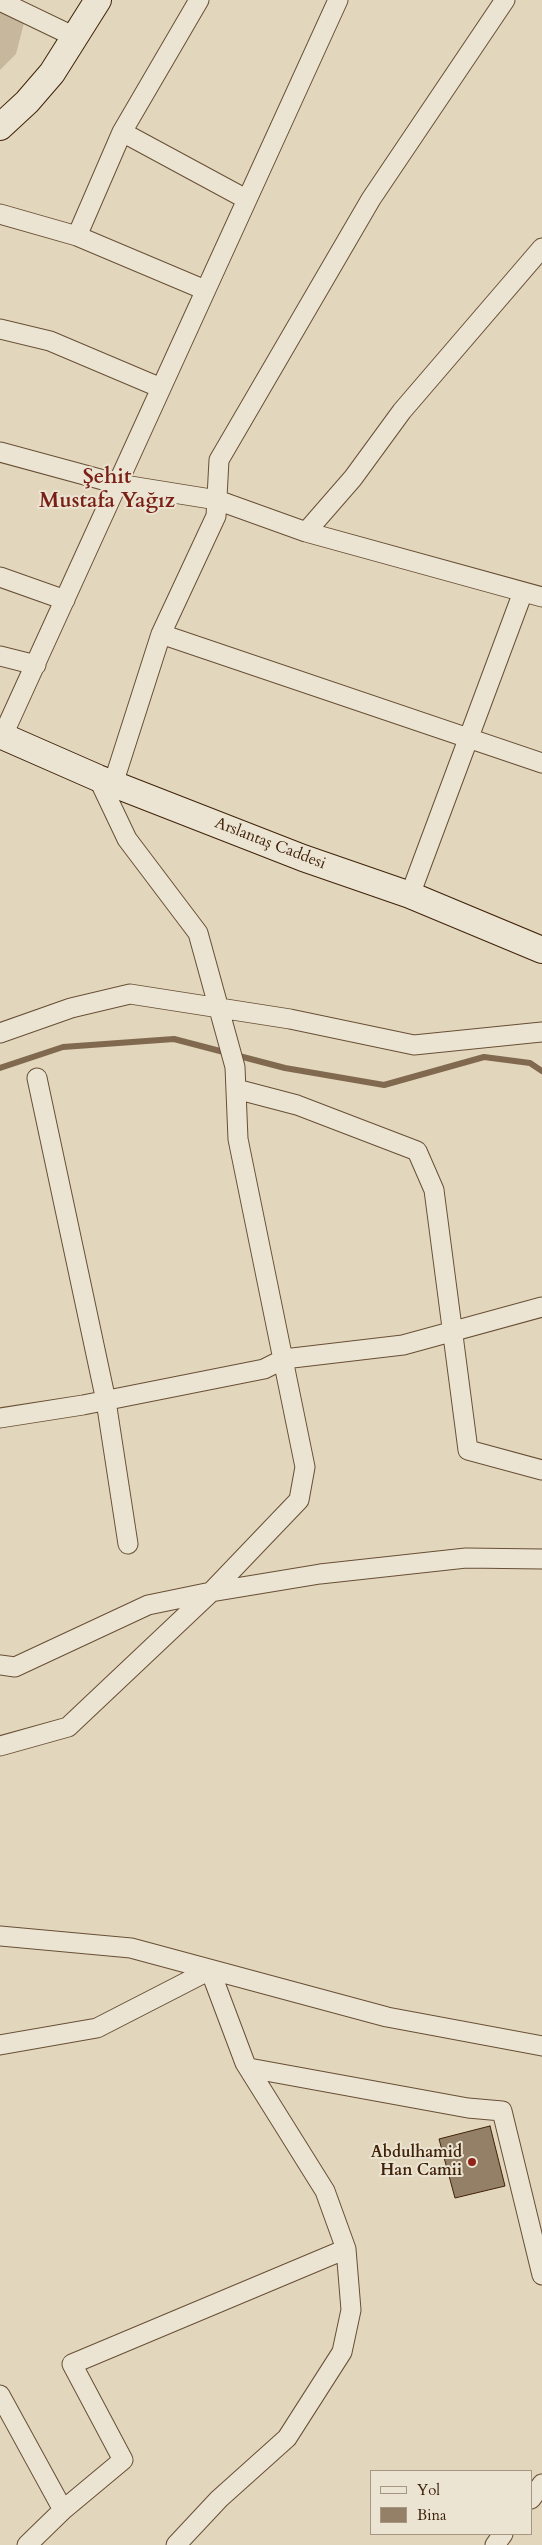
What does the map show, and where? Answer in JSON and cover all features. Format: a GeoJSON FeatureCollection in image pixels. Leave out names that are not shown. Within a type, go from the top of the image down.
{"type":"FeatureCollection","features":[{"type":"Feature","properties":{"kind":"main road"},"geometry":{"type":"LineString","coordinates":[[0,127],[27,102],[52,73],[76,38],[98,0]]}},
{"type":"Feature","properties":{"kind":"main road","name":"Arslantaş Caddesi"},"geometry":{"type":"LineString","coordinates":[[2,735],[106,781],[303,858],[410,896],[542,950]]}},
{"type":"Feature","properties":{"kind":"street"},"geometry":{"type":"LineString","coordinates":[[76,236],[122,132],[199,0]]}},
{"type":"Feature","properties":{"kind":"street"},"geometry":{"type":"LineString","coordinates":[[2,735],[36,665],[338,0]]}},
{"type":"Feature","properties":{"kind":"street"},"geometry":{"type":"LineString","coordinates":[[0,1746],[68,1727],[211,1592],[299,1500],[305,1467],[238,1139],[235,1067],[219,1015],[198,933],[127,839],[106,781],[161,634],[216,516],[219,460],[370,199],[505,0]]}},
{"type":"Feature","properties":{"kind":"street"},"geometry":{"type":"LineString","coordinates":[[0,1],[76,38]]}},
{"type":"Feature","properties":{"kind":"street"},"geometry":{"type":"LineString","coordinates":[[122,132],[246,199]]}},
{"type":"Feature","properties":{"kind":"street"},"geometry":{"type":"LineString","coordinates":[[0,214],[76,236],[205,290]]}},
{"type":"Feature","properties":{"kind":"street"},"geometry":{"type":"LineString","coordinates":[[306,532],[353,478],[402,411],[542,248]]}},
{"type":"Feature","properties":{"kind":"street"},"geometry":{"type":"LineString","coordinates":[[0,329],[50,341],[161,388]]}},
{"type":"Feature","properties":{"kind":"street"},"geometry":{"type":"LineString","coordinates":[[0,452],[118,484],[217,500],[306,532],[542,597]]}},
{"type":"Feature","properties":{"kind":"street"},"geometry":{"type":"LineString","coordinates":[[0,576],[65,600]]}},
{"type":"Feature","properties":{"kind":"street"},"geometry":{"type":"LineString","coordinates":[[410,896],[523,592]]}},
{"type":"Feature","properties":{"kind":"street"},"geometry":{"type":"LineString","coordinates":[[161,634],[542,763]]}},
{"type":"Feature","properties":{"kind":"street"},"geometry":{"type":"LineString","coordinates":[[0,656],[36,665]]}},
{"type":"Feature","properties":{"kind":"street"},"geometry":{"type":"LineString","coordinates":[[0,1034],[71,1008],[130,994],[219,1015],[290,1019],[414,1045],[542,1032]]}},
{"type":"Feature","properties":{"kind":"street"},"geometry":{"type":"LineString","coordinates":[[37,1078],[106,1401],[128,1544]]}},
{"type":"Feature","properties":{"kind":"street"},"geometry":{"type":"LineString","coordinates":[[236,1089],[297,1105],[417,1151],[434,1190],[468,1450],[542,1470]]}},
{"type":"Feature","properties":{"kind":"street"},"geometry":{"type":"LineString","coordinates":[[0,1418],[106,1401],[264,1369],[284,1359],[403,1345],[542,1307]]}},
{"type":"Feature","properties":{"kind":"street"},"geometry":{"type":"LineString","coordinates":[[0,1665],[15,1667],[148,1605],[211,1592],[320,1574],[466,1558],[542,1558]]}},
{"type":"Feature","properties":{"kind":"street"},"geometry":{"type":"LineString","coordinates":[[0,1936],[131,1948],[387,2017],[542,2046]]}},
{"type":"Feature","properties":{"kind":"street"},"geometry":{"type":"LineString","coordinates":[[0,2045],[96,2028],[210,1970]]}},
{"type":"Feature","properties":{"kind":"street"},"geometry":{"type":"LineString","coordinates":[[176,2545],[219,2499],[287,2438],[342,2352],[351,2310],[346,2249],[325,2191],[249,2068],[210,1970]]}},
{"type":"Feature","properties":{"kind":"street"},"geometry":{"type":"LineString","coordinates":[[249,2068],[468,2108],[502,2111],[542,2275]]}},
{"type":"Feature","properties":{"kind":"street"},"geometry":{"type":"LineString","coordinates":[[27,2545],[63,2510],[123,2460],[72,2364],[346,2249]]}},
{"type":"Feature","properties":{"kind":"street"},"geometry":{"type":"LineString","coordinates":[[0,2395],[63,2510]]}},
{"type":"Feature","properties":{"kind":"street"},"geometry":{"type":"LineString","coordinates":[[532,2498],[542,2484]]}},
{"type":"Feature","properties":{"kind":"shaded area"},"geometry":{"type":"Polygon","coordinates":[[[0,12],[24,23],[16,54],[0,70],[0,12]]]}},
{"type":"Feature","properties":{"kind":"building","name":"Abdulhamid Han Camii"},"geometry":{"type":"Polygon","coordinates":[[[490,2126],[505,2186],[455,2198],[439,2139],[490,2126]]]}},
{"type":"Feature","properties":{"kind":"waterway"},"geometry":{"type":"LineString","coordinates":[[0,1068],[63,1047],[174,1039],[285,1068],[384,1085],[484,1057],[530,1063],[542,1071]]}},
{"type":"Feature","properties":{"kind":"place","name":"Abdulhamid Han Camii"},"geometry":{"type":"Point","coordinates":[472,2162]}},
{"type":"Feature","properties":{"kind":"district","name":"Şehit Mustafa Yağız"},"geometry":{"type":"Point","coordinates":[107,490]}}]}
